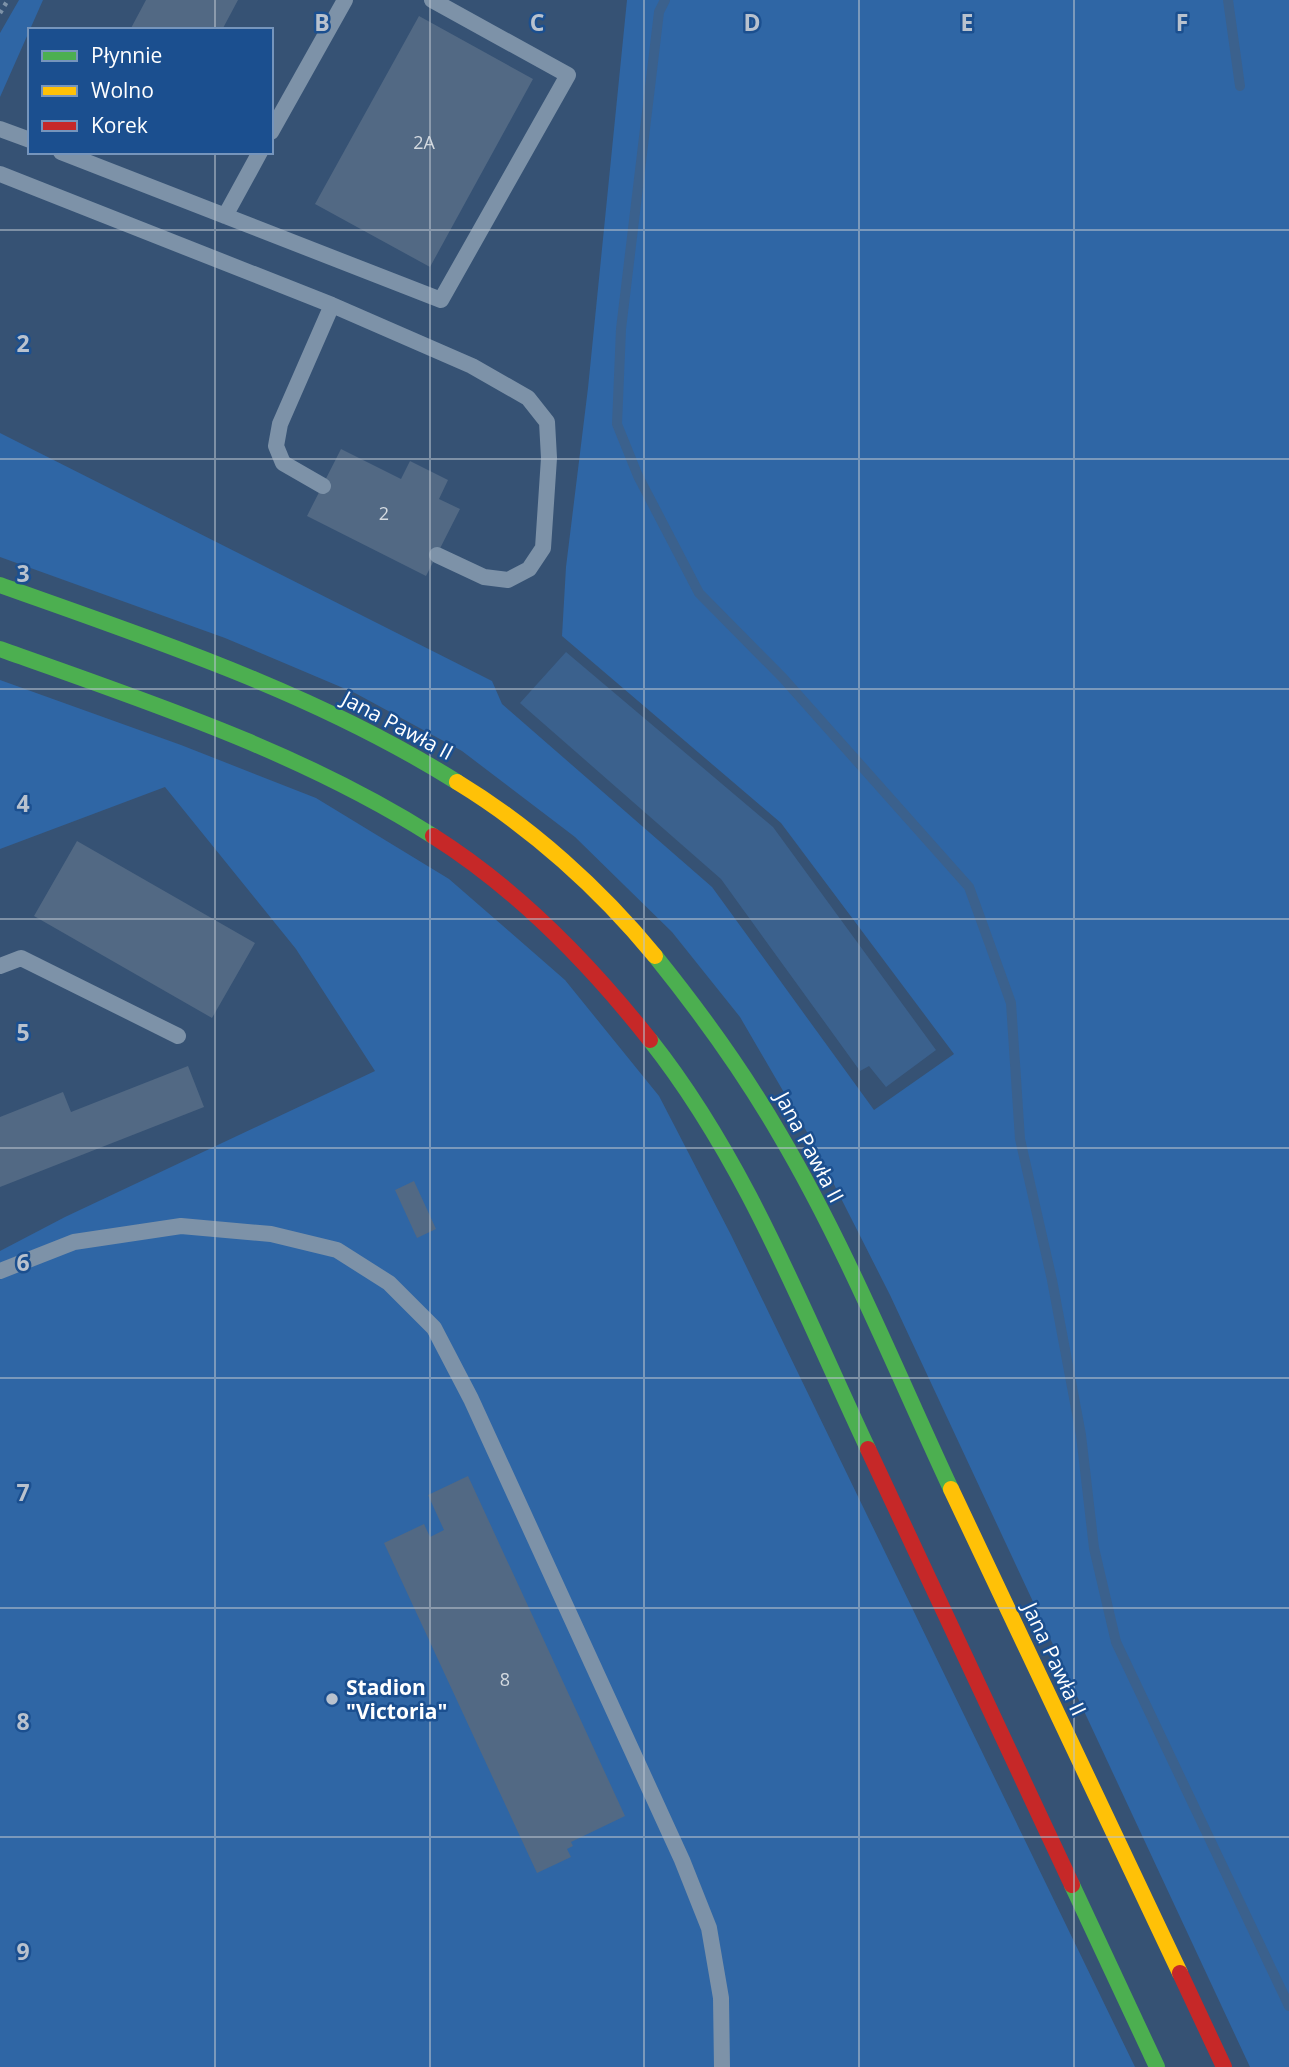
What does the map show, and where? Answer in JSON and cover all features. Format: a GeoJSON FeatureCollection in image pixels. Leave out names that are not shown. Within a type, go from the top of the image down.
{"type":"FeatureCollection","features":[{"type":"Feature","properties":{"kind":"main road","name":"Jana Pawła II"},"geometry":{"type":"LineString","coordinates":[[0,585],[232,670],[332,712],[415,755],[512,819],[573,869],[626,920],[688,991],[749,1079],[801,1171],[1224,2067]]}},
{"type":"Feature","properties":{"kind":"main road"},"geometry":{"type":"LineString","coordinates":[[0,649],[237,736],[350,788],[414,824],[467,861],[537,917],[613,994],[661,1054],[700,1114],[765,1230],[1157,2067]]}},
{"type":"Feature","properties":{"kind":"lane"},"geometry":{"type":"LineString","coordinates":[[273,128],[345,0]]}},
{"type":"Feature","properties":{"kind":"lane"},"geometry":{"type":"LineString","coordinates":[[66,154],[441,300],[568,75],[432,0]]}},
{"type":"Feature","properties":{"kind":"lane"},"geometry":{"type":"LineString","coordinates":[[0,129],[28,139]]}},
{"type":"Feature","properties":{"kind":"lane"},"geometry":{"type":"LineString","coordinates":[[225,216],[259,154]]}},
{"type":"Feature","properties":{"kind":"lane"},"geometry":{"type":"LineString","coordinates":[[0,174],[332,305],[472,366],[528,398],[547,422],[549,457],[543,548],[529,569],[508,580],[484,577],[437,555]]}},
{"type":"Feature","properties":{"kind":"lane"},"geometry":{"type":"LineString","coordinates":[[323,486],[283,463],[276,446],[280,424],[332,305]]}},
{"type":"Feature","properties":{"kind":"lane"},"geometry":{"type":"LineString","coordinates":[[0,966],[22,958],[178,1036]]}},
{"type":"Feature","properties":{"kind":"lane"},"geometry":{"type":"LineString","coordinates":[[0,1271],[74,1242],[181,1226],[271,1234],[337,1250],[388,1283],[434,1328],[471,1399],[682,1860],[709,1928],[721,1998],[722,2067]]}},
{"type":"Feature","properties":{"kind":"path"},"geometry":{"type":"LineString","coordinates":[[0,13],[8,0]]}},
{"type":"Feature","properties":{"kind":"shaded area"},"geometry":{"type":"Polygon","coordinates":[[[19,0],[43,0],[31,28],[28,28],[28,34],[0,97],[0,33],[19,0]]]}},
{"type":"Feature","properties":{"kind":"shaded area"},"geometry":{"type":"Polygon","coordinates":[[[627,0],[1289,0],[1289,2067],[1250,2067],[890,1295],[811,1139],[740,1017],[672,932],[575,837],[462,751],[355,693],[225,638],[0,557],[0,433],[492,681],[502,704],[712,887],[874,1110],[954,1054],[781,823],[562,636],[566,567],[588,388],[627,0]]]}},
{"type":"Feature","properties":{"kind":"shaded area"},"geometry":{"type":"Polygon","coordinates":[[[566,652],[773,827],[936,1050],[886,1087],[869,1066],[860,1071],[721,879],[520,703],[566,652]]]}},
{"type":"Feature","properties":{"kind":"shaded area","name":"Stadion \"Victoria\""},"geometry":{"type":"Polygon","coordinates":[[[0,680],[181,745],[316,798],[449,879],[565,980],[659,1096],[731,1235],[1135,2067],[0,2067],[0,1251],[65,1217],[375,1071],[296,949],[165,787],[0,849],[0,680]]]}},
{"type":"Feature","properties":{"kind":"building"},"geometry":{"type":"Polygon","coordinates":[[[146,0],[238,0],[223,28],[131,28],[146,0]]]}},
{"type":"Feature","properties":{"kind":"building"},"geometry":{"type":"Polygon","coordinates":[[[419,16],[533,79],[430,267],[315,204],[419,16]]]}},
{"type":"Feature","properties":{"kind":"building"},"geometry":{"type":"Polygon","coordinates":[[[341,449],[401,479],[410,461],[448,480],[439,499],[460,509],[426,576],[307,516],[341,449]]]}},
{"type":"Feature","properties":{"kind":"building"},"geometry":{"type":"Polygon","coordinates":[[[77,841],[255,943],[212,1018],[34,916],[77,841]]]}},
{"type":"Feature","properties":{"kind":"building"},"geometry":{"type":"Polygon","coordinates":[[[188,1066],[204,1107],[0,1187],[0,1117],[63,1092],[71,1112],[188,1066]]]}},
{"type":"Feature","properties":{"kind":"building"},"geometry":{"type":"Polygon","coordinates":[[[414,1181],[436,1229],[417,1238],[395,1190],[414,1181]]]}},
{"type":"Feature","properties":{"kind":"building"},"geometry":{"type":"Polygon","coordinates":[[[468,1476],[625,1816],[571,1842],[573,1846],[567,1849],[571,1857],[537,1873],[384,1543],[424,1524],[430,1537],[444,1530],[428,1495],[468,1476]]]}},
{"type":"Feature","properties":{"kind":"waterway"},"geometry":{"type":"LineString","coordinates":[[665,0],[659,12],[621,329],[617,424],[638,476],[699,593],[783,678],[969,887],[1011,1003],[1020,1139],[1052,1280],[1081,1435],[1094,1548],[1116,1642],[1289,2006]]}},
{"type":"Feature","properties":{"kind":"waterway"},"geometry":{"type":"LineString","coordinates":[[1228,0],[1240,86]]}},
{"type":"Feature","properties":{"kind":"traffic: fast"},"geometry":{"type":"LineString","coordinates":[[0,585],[176,648],[291,695],[403,750],[457,782]]}},
{"type":"Feature","properties":{"kind":"traffic: fast"},"geometry":{"type":"LineString","coordinates":[[0,649],[167,709],[276,753],[330,778],[433,836]]}},
{"type":"Feature","properties":{"kind":"traffic: fast"},"geometry":{"type":"LineString","coordinates":[[655,956],[736,1065],[804,1178],[849,1265],[951,1489]]}},
{"type":"Feature","properties":{"kind":"traffic: fast"},"geometry":{"type":"LineString","coordinates":[[650,1040],[684,1087],[744,1186],[796,1291],[868,1449]]}},
{"type":"Feature","properties":{"kind":"traffic: fast"},"geometry":{"type":"LineString","coordinates":[[1072,1885],[1157,2067]]}},
{"type":"Feature","properties":{"kind":"traffic: slow"},"geometry":{"type":"LineString","coordinates":[[457,782],[538,839],[588,883],[655,956]]}},
{"type":"Feature","properties":{"kind":"traffic: slow"},"geometry":{"type":"LineString","coordinates":[[951,1489],[1180,1973]]}},
{"type":"Feature","properties":{"kind":"traffic: jam"},"geometry":{"type":"LineString","coordinates":[[433,836],[494,879],[550,929],[602,983],[650,1040]]}},
{"type":"Feature","properties":{"kind":"traffic: jam"},"geometry":{"type":"LineString","coordinates":[[868,1449],[1072,1885]]}},
{"type":"Feature","properties":{"kind":"traffic: jam"},"geometry":{"type":"LineString","coordinates":[[1180,1973],[1224,2067]]}},
{"type":"Feature","properties":{"kind":"place","name":"Stadion \"Victoria\""},"geometry":{"type":"Point","coordinates":[332,1699]}}]}
